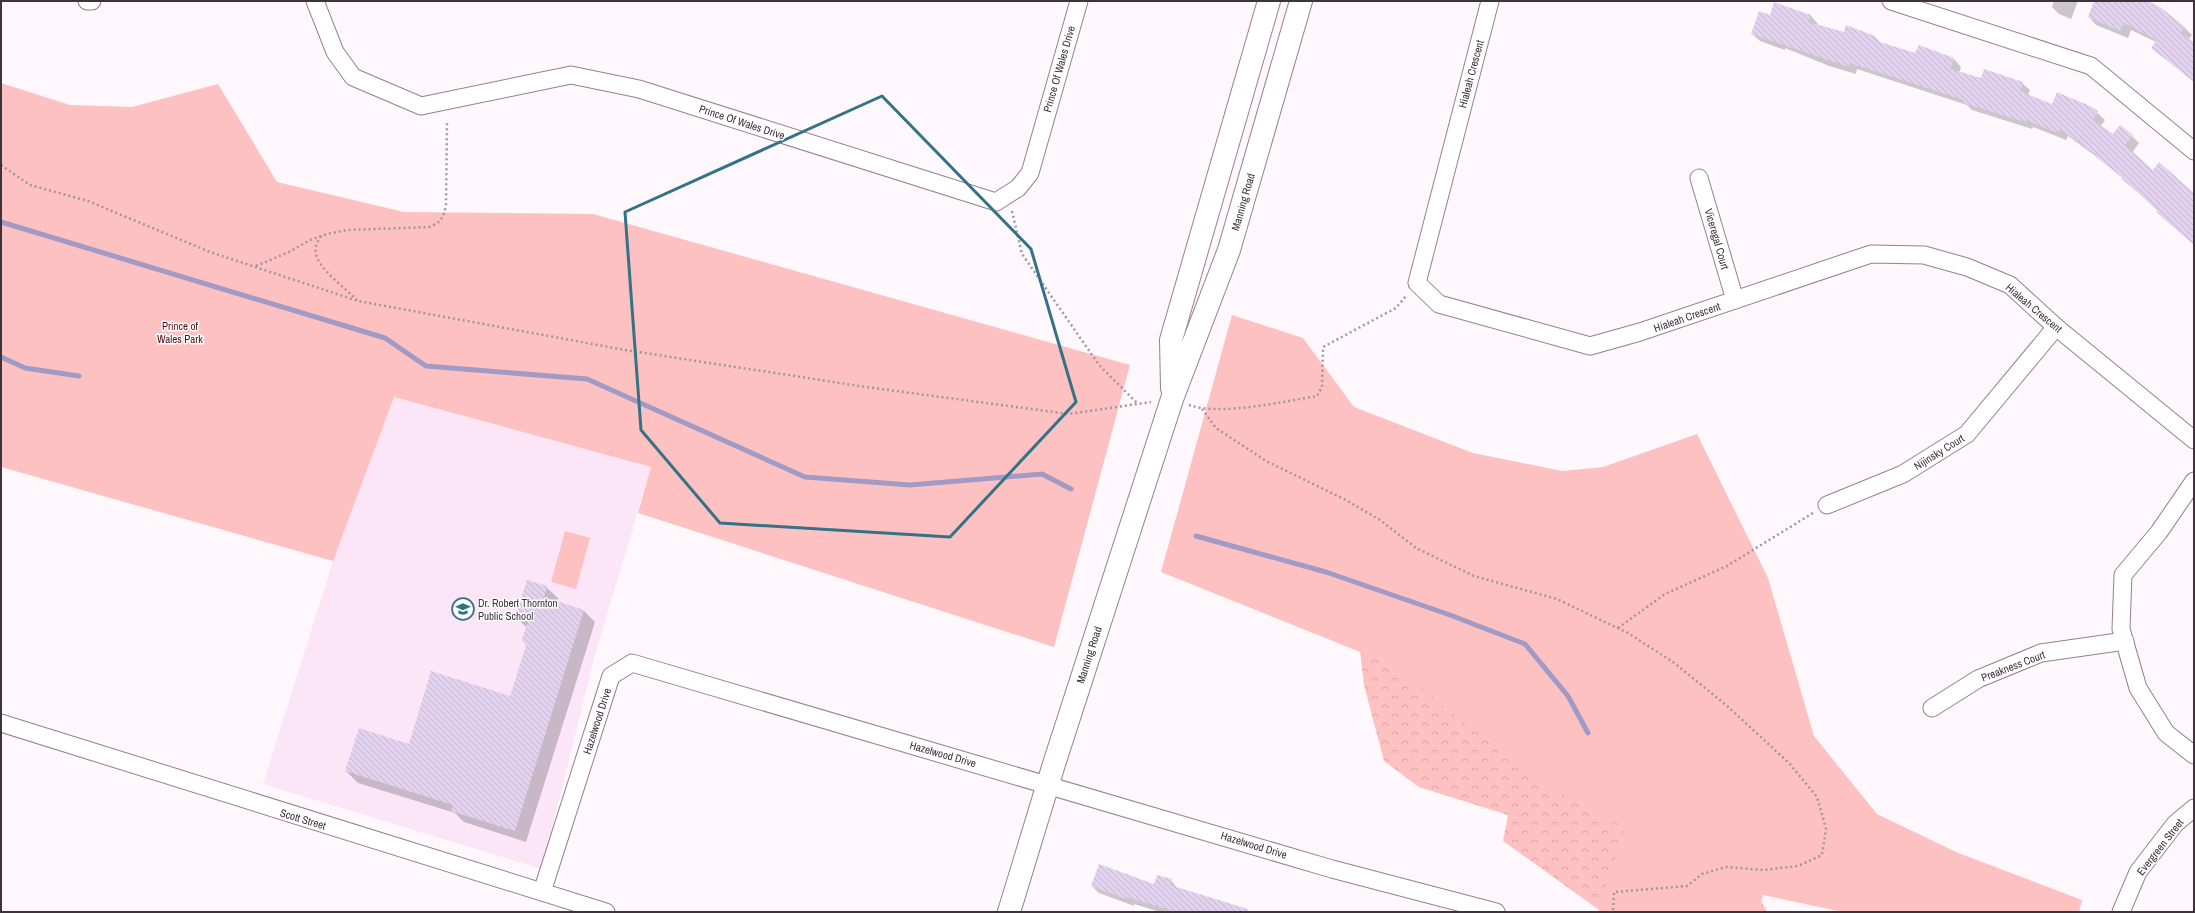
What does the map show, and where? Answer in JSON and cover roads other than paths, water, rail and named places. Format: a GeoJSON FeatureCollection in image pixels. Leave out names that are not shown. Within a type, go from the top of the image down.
{"type":"FeatureCollection","features":[{"type":"Feature","properties":{"kind":"main road","name":"Manning Road"},"geometry":{"type":"LineString","coordinates":[[1172,399],[1171,340],[1269,1]]}},
{"type":"Feature","properties":{"kind":"main road","name":"Manning Road"},"geometry":{"type":"LineString","coordinates":[[1009,912],[1048,784],[1172,399],[1229,250],[1301,1]]}},
{"type":"Feature","properties":{"kind":"street"},"geometry":{"type":"LineString","coordinates":[[87,1],[92,1]]}},
{"type":"Feature","properties":{"kind":"street","name":"Prince Of Wales Drive"},"geometry":{"type":"LineString","coordinates":[[315,1],[335,52],[353,77],[422,106],[571,75],[639,89],[996,202],[1018,188],[1030,173],[1079,1]]}},
{"type":"Feature","properties":{"kind":"street","name":"Hialeah Crescent"},"geometry":{"type":"LineString","coordinates":[[1490,1],[1417,283],[1439,304],[1590,346],[1640,332],[1871,254],[1924,255],[1967,267],[2010,285],[2056,327],[2194,440]]}},
{"type":"Feature","properties":{"kind":"street"},"geometry":{"type":"LineString","coordinates":[[1891,1],[2091,66],[2194,151]]}},
{"type":"Feature","properties":{"kind":"street","name":"Viceregal Court"},"geometry":{"type":"LineString","coordinates":[[1699,178],[1735,300]]}},
{"type":"Feature","properties":{"kind":"street","name":"Nijinsky Court"},"geometry":{"type":"LineString","coordinates":[[1827,504],[1903,474],[1967,434],[2056,327]]}},
{"type":"Feature","properties":{"kind":"street"},"geometry":{"type":"LineString","coordinates":[[2194,481],[2159,532],[2123,575],[2121,629],[2138,688],[2166,732],[2194,755]]}},
{"type":"Feature","properties":{"kind":"street","name":"Preakness Court"},"geometry":{"type":"LineString","coordinates":[[1932,708],[1978,680],[2041,653],[2124,641]]}},
{"type":"Feature","properties":{"kind":"street","name":"Hazelwood Drive"},"geometry":{"type":"LineString","coordinates":[[542,892],[611,676],[632,663],[1048,784],[1332,869],[1496,912]]}},
{"type":"Feature","properties":{"kind":"street","name":"Scott Street"},"geometry":{"type":"LineString","coordinates":[[1,724],[606,912]]}},
{"type":"Feature","properties":{"kind":"street","name":"Evergreen Street"},"geometry":{"type":"LineString","coordinates":[[2121,912],[2138,872],[2175,824],[2194,808]]}},
{"type":"Feature","properties":{"kind":"waterway"},"geometry":{"type":"LineString","coordinates":[[1,222],[385,338],[426,366],[587,379],[805,477],[910,485],[1042,474],[1071,489]]}},
{"type":"Feature","properties":{"kind":"waterway"},"geometry":{"type":"LineString","coordinates":[[1,357],[25,368],[79,376]]}},
{"type":"Feature","properties":{"kind":"waterway"},"geometry":{"type":"LineString","coordinates":[[1196,536],[1326,572],[1450,615],[1525,644],[1568,696],[1588,733]]}},
{"type":"Feature","properties":{"kind":"place","name":"Dr. Robert Thornton Public School"},"geometry":{"type":"Point","coordinates":[463,609]}},
{"type":"Feature","properties":{"kind":"park label","name":"Prince of Wales Park"},"geometry":{"type":"Point","coordinates":[180,332]}}]}
